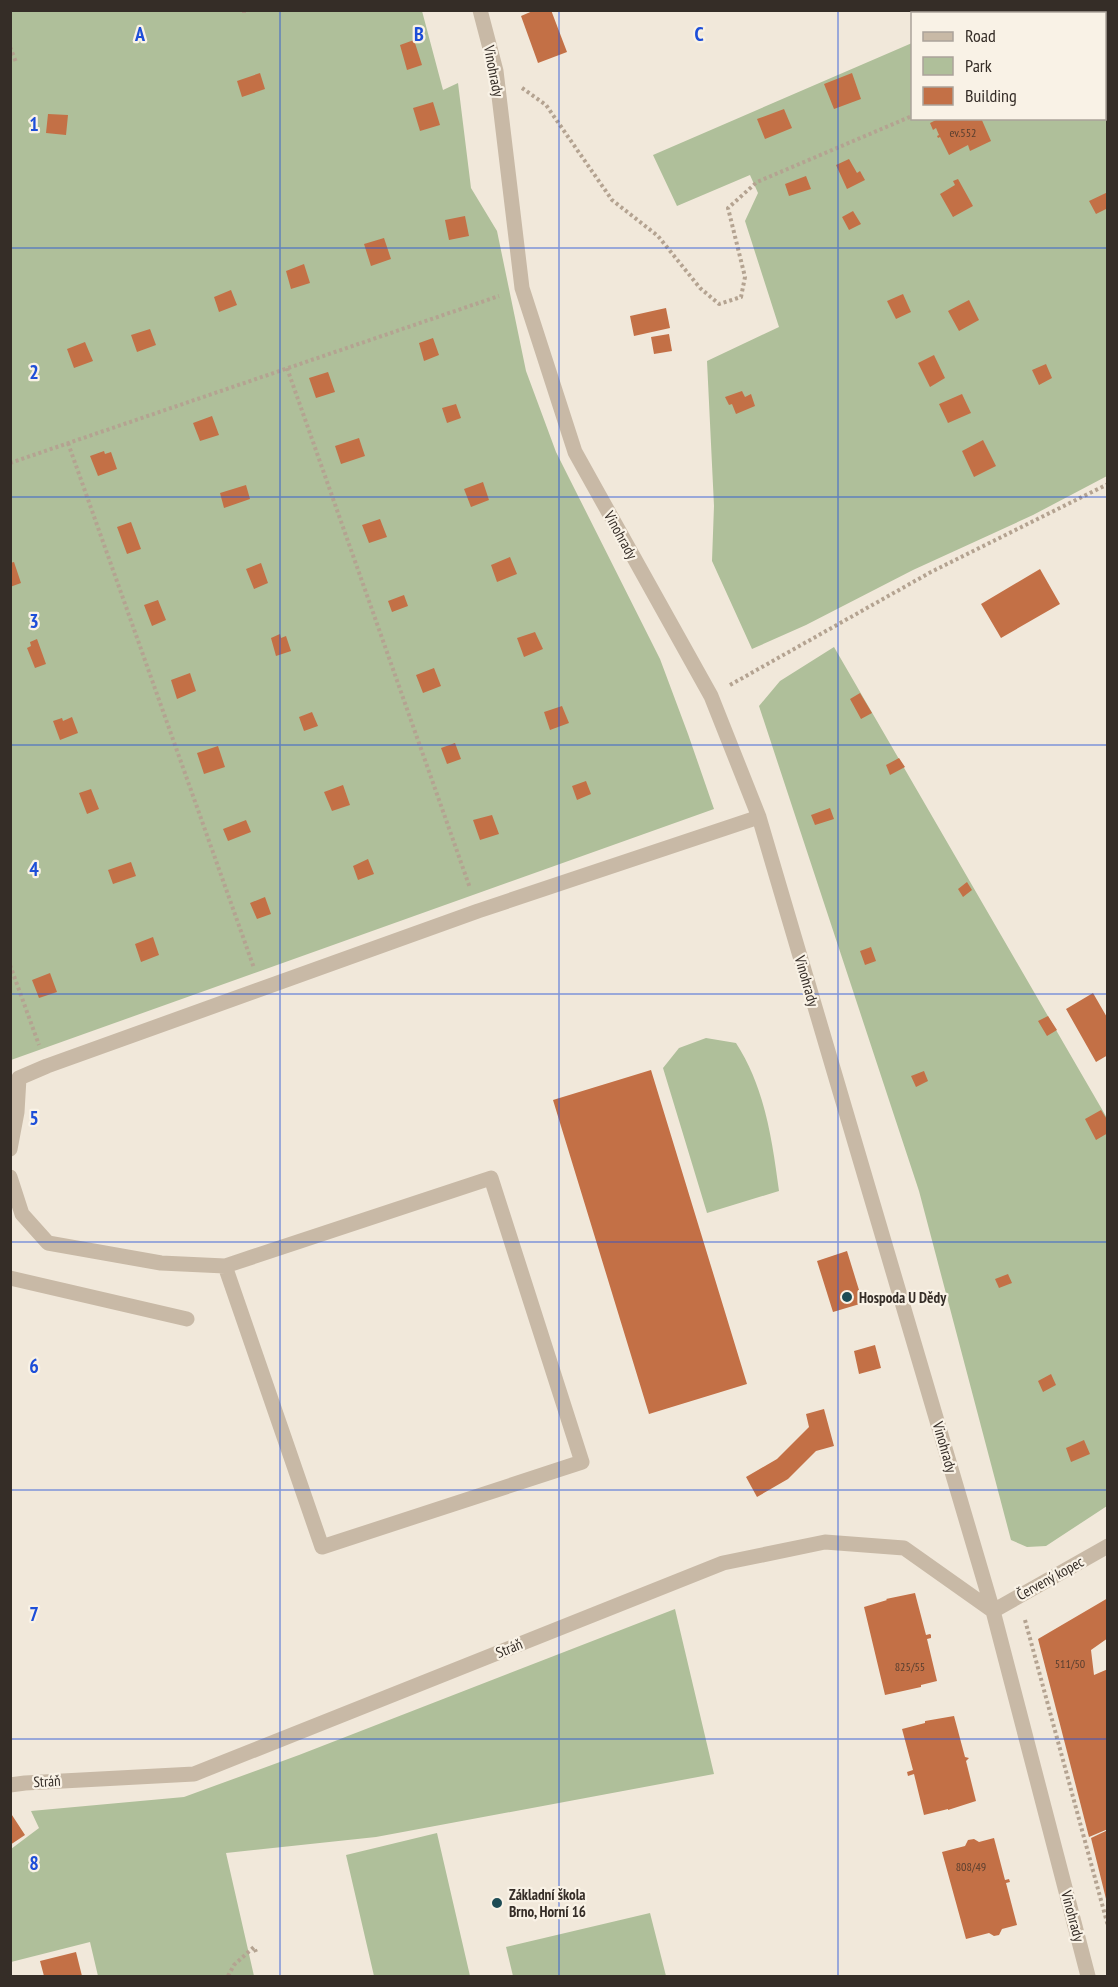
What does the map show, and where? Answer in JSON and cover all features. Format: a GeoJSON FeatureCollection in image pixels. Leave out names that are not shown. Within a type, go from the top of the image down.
{"type":"FeatureCollection","features":[{"type":"Feature","properties":{"kind":"street","name":"Vinohrady"},"geometry":{"type":"LineString","coordinates":[[480,10],[496,70],[522,288],[575,452],[711,696],[759,817],[993,1611],[1088,1977]]}},
{"type":"Feature","properties":{"kind":"street"},"geometry":{"type":"LineString","coordinates":[[10,1149],[17,1112],[15,1079],[478,911],[759,817]]}},
{"type":"Feature","properties":{"kind":"street"},"geometry":{"type":"LineString","coordinates":[[10,1177],[22,1214],[48,1243],[161,1263],[225,1266],[491,1178],[582,1462],[322,1547],[225,1266]]}},
{"type":"Feature","properties":{"kind":"street"},"geometry":{"type":"LineString","coordinates":[[10,1278],[187,1319]]}},
{"type":"Feature","properties":{"kind":"street","name":"Stráň"},"geometry":{"type":"LineString","coordinates":[[10,1785],[194,1774],[723,1563],[825,1542],[904,1548],[993,1611]]}},
{"type":"Feature","properties":{"kind":"street","name":"Červený kopec"},"geometry":{"type":"LineString","coordinates":[[993,1611],[1107,1546]]}},
{"type":"Feature","properties":{"kind":"path"},"geometry":{"type":"LineString","coordinates":[[10,47],[16,62]]}},
{"type":"Feature","properties":{"kind":"path"},"geometry":{"type":"LineString","coordinates":[[546,105],[612,200],[658,236],[700,288],[719,304],[741,297],[745,277],[728,208],[757,182],[911,116]]}},
{"type":"Feature","properties":{"kind":"path"},"geometry":{"type":"LineString","coordinates":[[10,464],[522,288]]}},
{"type":"Feature","properties":{"kind":"path"},"geometry":{"type":"LineString","coordinates":[[287,368],[478,911]]}},
{"type":"Feature","properties":{"kind":"path"},"geometry":{"type":"LineString","coordinates":[[68,443],[261,989]]}},
{"type":"Feature","properties":{"kind":"path"},"geometry":{"type":"LineString","coordinates":[[711,696],[931,572],[1107,484]]}},
{"type":"Feature","properties":{"kind":"path"},"geometry":{"type":"LineString","coordinates":[[10,965],[47,1066]]}},
{"type":"Feature","properties":{"kind":"path"},"geometry":{"type":"LineString","coordinates":[[1018,1596],[1107,1926]]}},
{"type":"Feature","properties":{"kind":"path"},"geometry":{"type":"LineString","coordinates":[[228,1977],[234,1965],[254,1947],[256,1952]]}},
{"type":"Feature","properties":{"kind":"green space"},"geometry":{"type":"Polygon","coordinates":[[[982,10],[1107,11],[1107,476],[1033,515],[913,570],[806,625],[752,649],[712,561],[714,506],[707,361],[779,327],[745,221],[758,193],[750,175],[677,206],[653,155],[911,43],[911,120],[1106,120],[1106,12],[978,12],[982,10]]]}},
{"type":"Feature","properties":{"kind":"green space"},"geometry":{"type":"Polygon","coordinates":[[[10,11],[422,11],[443,90],[458,83],[471,188],[497,231],[526,371],[556,452],[660,659],[714,809],[11,1060],[10,11]]]}},
{"type":"Feature","properties":{"kind":"green space"},"geometry":{"type":"Polygon","coordinates":[[[834,647],[1107,1118],[1107,1506],[1046,1546],[1027,1547],[1011,1540],[919,1191],[759,706],[780,681],[834,647]]]}},
{"type":"Feature","properties":{"kind":"green space"},"geometry":{"type":"Polygon","coordinates":[[[706,1038],[736,1043],[746,1060],[766,1114],[779,1191],[707,1213],[663,1068],[679,1048],[706,1038]]]}},
{"type":"Feature","properties":{"kind":"green space"},"geometry":{"type":"Polygon","coordinates":[[[675,1609],[714,1774],[376,1837],[226,1853],[254,1976],[98,1976],[90,1942],[11,1962],[11,1849],[39,1828],[31,1811],[184,1797],[299,1755],[675,1609]]]}},
{"type":"Feature","properties":{"kind":"green space"},"geometry":{"type":"Polygon","coordinates":[[[437,1833],[470,1976],[374,1976],[346,1855],[437,1833]]]}},
{"type":"Feature","properties":{"kind":"green space"},"geometry":{"type":"Polygon","coordinates":[[[650,1913],[666,1976],[513,1976],[506,1947],[650,1913]]]}},
{"type":"Feature","properties":{"kind":"building"},"geometry":{"type":"Polygon","coordinates":[[[535,10],[551,10],[567,52],[538,63],[521,16],[535,10]]]}},
{"type":"Feature","properties":{"kind":"building"},"geometry":{"type":"Polygon","coordinates":[[[414,40],[422,65],[407,70],[400,45],[414,40]]]}},
{"type":"Feature","properties":{"kind":"building"},"geometry":{"type":"Polygon","coordinates":[[[260,73],[265,89],[242,97],[237,81],[260,73]]]}},
{"type":"Feature","properties":{"kind":"building"},"geometry":{"type":"Polygon","coordinates":[[[852,73],[861,99],[834,109],[824,84],[852,73]]]}},
{"type":"Feature","properties":{"kind":"building"},"geometry":{"type":"Polygon","coordinates":[[[433,102],[440,125],[420,131],[413,108],[433,102]]]}},
{"type":"Feature","properties":{"kind":"building"},"geometry":{"type":"Polygon","coordinates":[[[784,109],[792,128],[765,139],[757,119],[784,109]]]}},
{"type":"Feature","properties":{"kind":"building"},"geometry":{"type":"Polygon","coordinates":[[[48,114],[68,115],[66,135],[46,133],[48,114]]]}},
{"type":"Feature","properties":{"kind":"building"},"geometry":{"type":"Polygon","coordinates":[[[936,120],[982,120],[991,141],[970,151],[968,145],[949,155],[940,137],[937,136],[939,135],[936,128],[933,130],[930,123],[936,120]]]}},
{"type":"Feature","properties":{"kind":"building"},"geometry":{"type":"Polygon","coordinates":[[[849,159],[857,173],[860,171],[865,180],[847,189],[836,165],[849,159]]]}},
{"type":"Feature","properties":{"kind":"building"},"geometry":{"type":"Polygon","coordinates":[[[806,176],[811,189],[789,196],[785,184],[806,176]]]}},
{"type":"Feature","properties":{"kind":"building"},"geometry":{"type":"Polygon","coordinates":[[[958,179],[973,206],[953,217],[940,194],[955,185],[953,181],[958,179]]]}},
{"type":"Feature","properties":{"kind":"building"},"geometry":{"type":"Polygon","coordinates":[[[1108,192],[1108,208],[1096,214],[1089,201],[1108,192]]]}},
{"type":"Feature","properties":{"kind":"building"},"geometry":{"type":"Polygon","coordinates":[[[853,211],[861,224],[849,230],[842,217],[853,211]]]}},
{"type":"Feature","properties":{"kind":"building"},"geometry":{"type":"Polygon","coordinates":[[[465,216],[469,236],[449,240],[445,220],[465,216]]]}},
{"type":"Feature","properties":{"kind":"building"},"geometry":{"type":"Polygon","coordinates":[[[384,238],[391,259],[371,266],[364,244],[384,238]]]}},
{"type":"Feature","properties":{"kind":"building"},"geometry":{"type":"Polygon","coordinates":[[[304,264],[310,283],[291,289],[286,271],[304,264]]]}},
{"type":"Feature","properties":{"kind":"building"},"geometry":{"type":"Polygon","coordinates":[[[231,290],[237,305],[219,312],[214,297],[231,290]]]}},
{"type":"Feature","properties":{"kind":"building"},"geometry":{"type":"Polygon","coordinates":[[[903,294],[911,312],[896,319],[887,301],[903,294]]]}},
{"type":"Feature","properties":{"kind":"building"},"geometry":{"type":"Polygon","coordinates":[[[969,300],[979,320],[959,331],[948,311],[969,300]]]}},
{"type":"Feature","properties":{"kind":"building"},"geometry":{"type":"Polygon","coordinates":[[[666,308],[670,328],[634,336],[630,316],[666,308]]]}},
{"type":"Feature","properties":{"kind":"building"},"geometry":{"type":"Polygon","coordinates":[[[150,329],[156,345],[137,352],[131,335],[150,329]]]}},
{"type":"Feature","properties":{"kind":"building"},"geometry":{"type":"Polygon","coordinates":[[[669,334],[672,351],[654,354],[651,337],[669,334]]]}},
{"type":"Feature","properties":{"kind":"building"},"geometry":{"type":"Polygon","coordinates":[[[433,338],[439,355],[424,361],[419,343],[433,338]]]}},
{"type":"Feature","properties":{"kind":"building"},"geometry":{"type":"Polygon","coordinates":[[[85,342],[93,361],[74,368],[67,349],[85,342]]]}},
{"type":"Feature","properties":{"kind":"building"},"geometry":{"type":"Polygon","coordinates":[[[934,355],[945,378],[930,387],[918,363],[934,355]]]}},
{"type":"Feature","properties":{"kind":"building"},"geometry":{"type":"Polygon","coordinates":[[[1046,364],[1052,378],[1039,385],[1032,370],[1046,364]]]}},
{"type":"Feature","properties":{"kind":"building"},"geometry":{"type":"Polygon","coordinates":[[[328,372],[335,392],[316,398],[309,378],[328,372]]]}},
{"type":"Feature","properties":{"kind":"building"},"geometry":{"type":"Polygon","coordinates":[[[742,391],[745,397],[751,394],[755,406],[736,414],[732,404],[729,405],[725,397],[742,391]]]}},
{"type":"Feature","properties":{"kind":"building"},"geometry":{"type":"Polygon","coordinates":[[[962,394],[971,413],[948,423],[939,404],[962,394]]]}},
{"type":"Feature","properties":{"kind":"building"},"geometry":{"type":"Polygon","coordinates":[[[456,404],[461,418],[447,423],[442,408],[456,404]]]}},
{"type":"Feature","properties":{"kind":"building"},"geometry":{"type":"Polygon","coordinates":[[[212,416],[219,435],[200,441],[193,423],[212,416]]]}},
{"type":"Feature","properties":{"kind":"building"},"geometry":{"type":"Polygon","coordinates":[[[359,438],[365,456],[341,464],[335,446],[359,438]]]}},
{"type":"Feature","properties":{"kind":"building"},"geometry":{"type":"Polygon","coordinates":[[[983,440],[996,466],[974,477],[962,451],[983,440]]]}},
{"type":"Feature","properties":{"kind":"building"},"geometry":{"type":"Polygon","coordinates":[[[104,451],[105,454],[111,452],[117,469],[98,476],[90,456],[104,451]]]}},
{"type":"Feature","properties":{"kind":"building"},"geometry":{"type":"Polygon","coordinates":[[[483,482],[489,500],[471,507],[464,489],[483,482]]]}},
{"type":"Feature","properties":{"kind":"building"},"geometry":{"type":"Polygon","coordinates":[[[246,485],[250,499],[224,508],[220,493],[246,485]]]}},
{"type":"Feature","properties":{"kind":"building"},"geometry":{"type":"Polygon","coordinates":[[[380,519],[387,537],[369,543],[362,525],[380,519]]]}},
{"type":"Feature","properties":{"kind":"building"},"geometry":{"type":"Polygon","coordinates":[[[131,522],[141,549],[127,554],[117,527],[131,522]]]}},
{"type":"Feature","properties":{"kind":"building"},"geometry":{"type":"Polygon","coordinates":[[[510,557],[517,574],[497,582],[491,565],[510,557]]]}},
{"type":"Feature","properties":{"kind":"building"},"geometry":{"type":"Polygon","coordinates":[[[14,562],[21,583],[10,587],[10,563],[14,562]]]}},
{"type":"Feature","properties":{"kind":"building"},"geometry":{"type":"Polygon","coordinates":[[[261,563],[268,583],[254,589],[246,569],[261,563]]]}},
{"type":"Feature","properties":{"kind":"building"},"geometry":{"type":"Polygon","coordinates":[[[1040,569],[1060,604],[1001,638],[981,604],[1040,569]]]}},
{"type":"Feature","properties":{"kind":"building"},"geometry":{"type":"Polygon","coordinates":[[[404,595],[408,606],[392,612],[388,601],[404,595]]]}},
{"type":"Feature","properties":{"kind":"building"},"geometry":{"type":"Polygon","coordinates":[[[158,600],[166,620],[152,626],[144,605],[158,600]]]}},
{"type":"Feature","properties":{"kind":"building"},"geometry":{"type":"Polygon","coordinates":[[[535,632],[543,649],[524,657],[517,638],[535,632]]]}},
{"type":"Feature","properties":{"kind":"building"},"geometry":{"type":"Polygon","coordinates":[[[280,634],[281,638],[286,636],[291,651],[276,656],[271,638],[280,634]]]}},
{"type":"Feature","properties":{"kind":"building"},"geometry":{"type":"Polygon","coordinates":[[[37,639],[46,664],[35,668],[27,648],[31,646],[30,642],[37,639]]]}},
{"type":"Feature","properties":{"kind":"building"},"geometry":{"type":"Polygon","coordinates":[[[434,668],[441,686],[423,693],[416,675],[434,668]]]}},
{"type":"Feature","properties":{"kind":"building"},"geometry":{"type":"Polygon","coordinates":[[[190,673],[196,691],[177,699],[171,680],[190,673]]]}},
{"type":"Feature","properties":{"kind":"building"},"geometry":{"type":"Polygon","coordinates":[[[860,693],[872,713],[861,719],[850,699],[860,693]]]}},
{"type":"Feature","properties":{"kind":"building"},"geometry":{"type":"Polygon","coordinates":[[[562,706],[569,723],[550,730],[544,712],[562,706]]]}},
{"type":"Feature","properties":{"kind":"building"},"geometry":{"type":"Polygon","coordinates":[[[312,712],[318,726],[304,731],[299,717],[312,712]]]}},
{"type":"Feature","properties":{"kind":"building"},"geometry":{"type":"Polygon","coordinates":[[[72,717],[78,733],[60,740],[53,721],[62,718],[63,721],[72,717]]]}},
{"type":"Feature","properties":{"kind":"building"},"geometry":{"type":"Polygon","coordinates":[[[455,743],[461,759],[447,764],[441,748],[455,743]]]}},
{"type":"Feature","properties":{"kind":"building"},"geometry":{"type":"Polygon","coordinates":[[[218,746],[225,767],[204,774],[197,753],[218,746]]]}},
{"type":"Feature","properties":{"kind":"building"},"geometry":{"type":"Polygon","coordinates":[[[899,758],[905,767],[890,775],[886,765],[899,758]]]}},
{"type":"Feature","properties":{"kind":"building"},"geometry":{"type":"Polygon","coordinates":[[[586,781],[591,794],[577,800],[572,786],[586,781]]]}},
{"type":"Feature","properties":{"kind":"building"},"geometry":{"type":"Polygon","coordinates":[[[343,785],[350,805],[332,811],[324,792],[343,785]]]}},
{"type":"Feature","properties":{"kind":"building"},"geometry":{"type":"Polygon","coordinates":[[[91,789],[99,809],[87,814],[79,793],[91,789]]]}},
{"type":"Feature","properties":{"kind":"building"},"geometry":{"type":"Polygon","coordinates":[[[830,808],[834,819],[815,825],[811,815],[830,808]]]}},
{"type":"Feature","properties":{"kind":"building"},"geometry":{"type":"Polygon","coordinates":[[[492,815],[499,834],[480,840],[473,820],[492,815]]]}},
{"type":"Feature","properties":{"kind":"building"},"geometry":{"type":"Polygon","coordinates":[[[246,820],[251,832],[228,841],[223,829],[246,820]]]}},
{"type":"Feature","properties":{"kind":"building"},"geometry":{"type":"Polygon","coordinates":[[[368,859],[374,874],[358,880],[353,866],[368,859]]]}},
{"type":"Feature","properties":{"kind":"building"},"geometry":{"type":"Polygon","coordinates":[[[131,862],[136,876],[113,884],[108,870],[131,862]]]}},
{"type":"Feature","properties":{"kind":"building"},"geometry":{"type":"Polygon","coordinates":[[[967,882],[972,890],[963,897],[958,889],[967,882]]]}},
{"type":"Feature","properties":{"kind":"building"},"geometry":{"type":"Polygon","coordinates":[[[265,897],[271,914],[257,919],[250,903],[265,897]]]}},
{"type":"Feature","properties":{"kind":"building"},"geometry":{"type":"Polygon","coordinates":[[[153,937],[159,955],[141,962],[135,944],[153,937]]]}},
{"type":"Feature","properties":{"kind":"building"},"geometry":{"type":"Polygon","coordinates":[[[871,947],[876,961],[865,965],[860,951],[871,947]]]}},
{"type":"Feature","properties":{"kind":"building"},"geometry":{"type":"Polygon","coordinates":[[[50,973],[57,992],[39,998],[32,980],[50,973]]]}},
{"type":"Feature","properties":{"kind":"building"},"geometry":{"type":"Polygon","coordinates":[[[1093,993],[1108,1019],[1108,1055],[1096,1062],[1066,1009],[1093,993]]]}},
{"type":"Feature","properties":{"kind":"building"},"geometry":{"type":"Polygon","coordinates":[[[1048,1016],[1057,1030],[1047,1036],[1038,1021],[1048,1016]]]}},
{"type":"Feature","properties":{"kind":"building"},"geometry":{"type":"Polygon","coordinates":[[[651,1070],[747,1384],[649,1414],[553,1100],[651,1070]]]}},
{"type":"Feature","properties":{"kind":"building"},"geometry":{"type":"Polygon","coordinates":[[[924,1071],[928,1081],[916,1087],[911,1076],[924,1071]]]}},
{"type":"Feature","properties":{"kind":"building"},"geometry":{"type":"Polygon","coordinates":[[[1101,1110],[1108,1121],[1108,1133],[1096,1140],[1085,1119],[1101,1110]]]}},
{"type":"Feature","properties":{"kind":"building"},"geometry":{"type":"Polygon","coordinates":[[[847,1251],[863,1303],[833,1312],[817,1261],[847,1251]]]}},
{"type":"Feature","properties":{"kind":"building"},"geometry":{"type":"Polygon","coordinates":[[[1008,1274],[1012,1283],[999,1288],[995,1279],[1008,1274]]]}},
{"type":"Feature","properties":{"kind":"building"},"geometry":{"type":"Polygon","coordinates":[[[875,1345],[881,1368],[859,1374],[854,1351],[875,1345]]]}},
{"type":"Feature","properties":{"kind":"building"},"geometry":{"type":"Polygon","coordinates":[[[1051,1374],[1056,1385],[1043,1392],[1038,1381],[1051,1374]]]}},
{"type":"Feature","properties":{"kind":"building"},"geometry":{"type":"Polygon","coordinates":[[[824,1409],[834,1446],[816,1451],[788,1479],[757,1497],[746,1477],[777,1459],[809,1427],[806,1414],[824,1409]]]}},
{"type":"Feature","properties":{"kind":"building"},"geometry":{"type":"Polygon","coordinates":[[[1084,1440],[1090,1454],[1071,1462],[1066,1448],[1084,1440]]]}},
{"type":"Feature","properties":{"kind":"building"},"geometry":{"type":"Polygon","coordinates":[[[915,1593],[926,1635],[931,1635],[931,1638],[927,1639],[937,1681],[885,1695],[864,1607],[886,1599],[915,1593]]]}},
{"type":"Feature","properties":{"kind":"building"},"geometry":{"type":"Polygon","coordinates":[[[1108,1598],[1108,1638],[1091,1650],[1094,1675],[1108,1669],[1108,1829],[1089,1837],[1038,1639],[1108,1598]]]}},
{"type":"Feature","properties":{"kind":"building"},"geometry":{"type":"Polygon","coordinates":[[[954,1716],[965,1757],[969,1758],[966,1761],[976,1801],[924,1815],[914,1774],[908,1776],[907,1772],[913,1770],[902,1729],[925,1723],[925,1721],[954,1716]]]}},
{"type":"Feature","properties":{"kind":"building"},"geometry":{"type":"Polygon","coordinates":[[[10,1812],[25,1835],[10,1845],[10,1812]]]}},
{"type":"Feature","properties":{"kind":"building"},"geometry":{"type":"Polygon","coordinates":[[[1108,1830],[1108,1903],[1107,1903],[1091,1838],[1108,1830]]]}},
{"type":"Feature","properties":{"kind":"building"},"geometry":{"type":"Polygon","coordinates":[[[994,1838],[1005,1880],[1009,1879],[1010,1882],[1006,1883],[1017,1925],[1002,1929],[999,1935],[994,1936],[989,1933],[966,1939],[942,1852],[965,1846],[968,1840],[974,1839],[979,1842],[994,1838]]]}},
{"type":"Feature","properties":{"kind":"building"},"geometry":{"type":"Polygon","coordinates":[[[76,1952],[82,1976],[44,1976],[40,1961],[76,1952]]]}},
{"type":"Feature","properties":{"kind":"place","name":"Hospoda U Dědy"},"geometry":{"type":"Point","coordinates":[847,1297]}},
{"type":"Feature","properties":{"kind":"place","name":"Základní škola Brno, Horní 16"},"geometry":{"type":"Point","coordinates":[497,1903]}}]}
